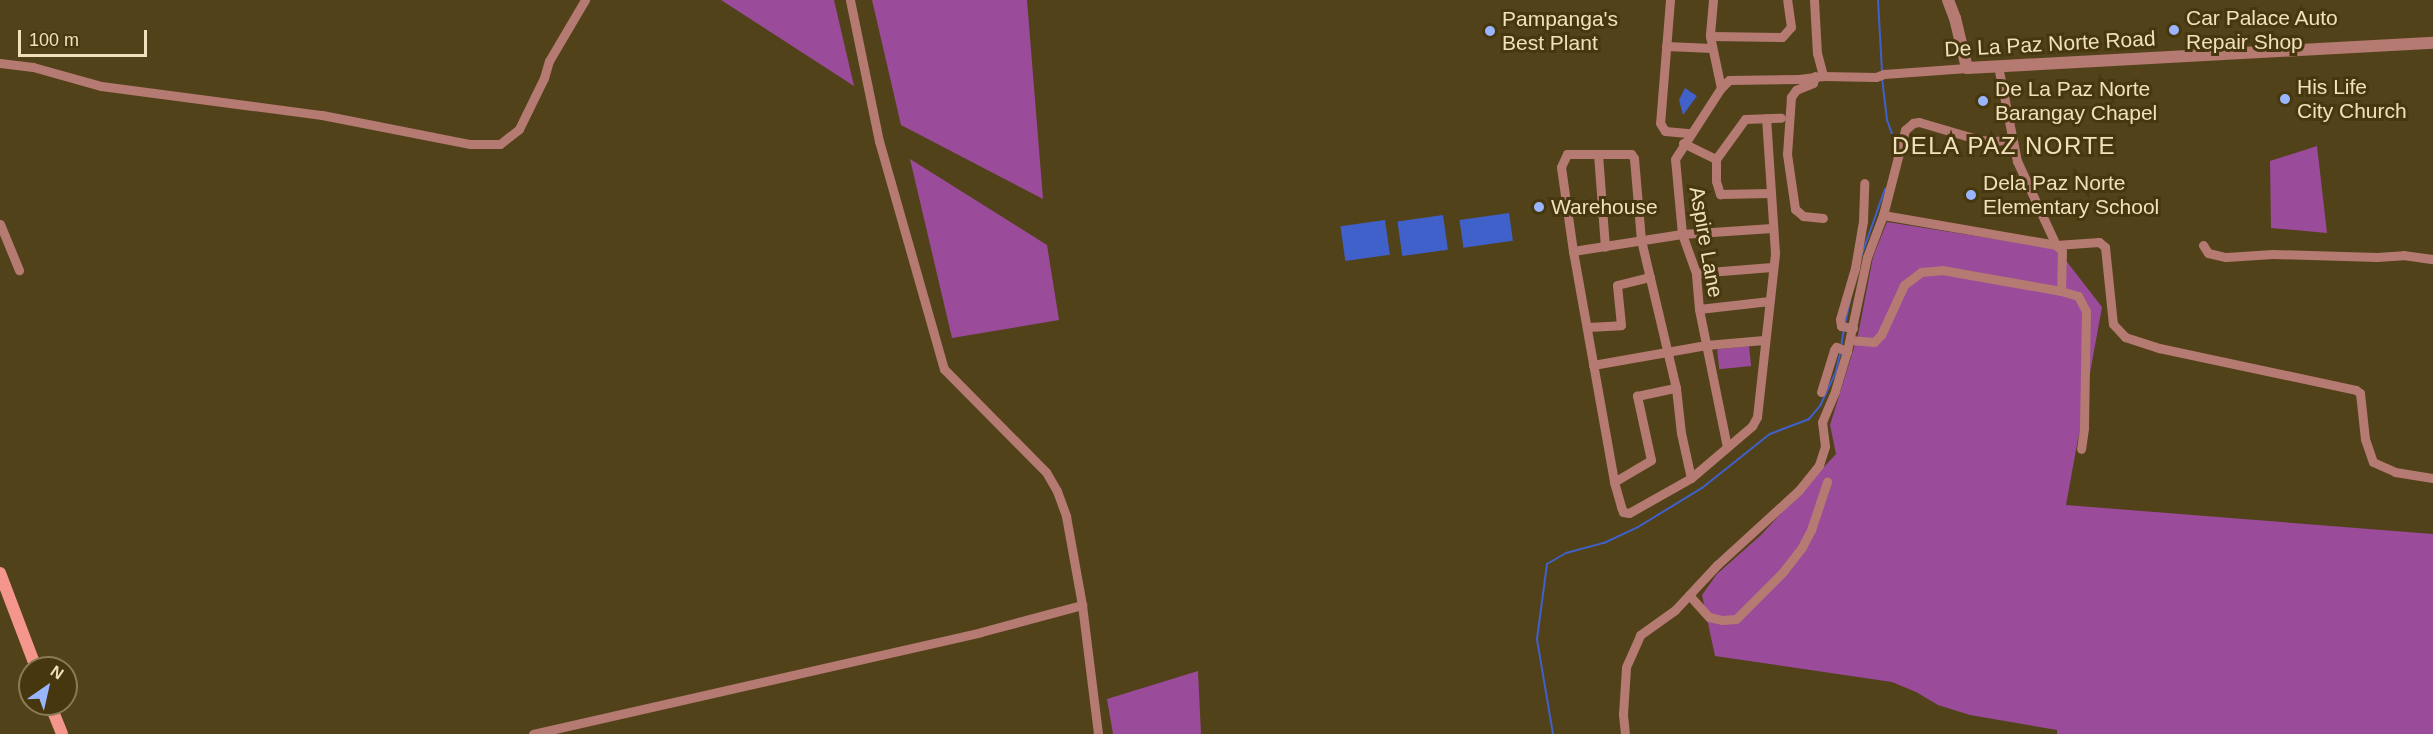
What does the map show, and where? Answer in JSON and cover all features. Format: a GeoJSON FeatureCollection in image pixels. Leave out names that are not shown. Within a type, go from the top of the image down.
{"type":"FeatureCollection","features":[{"type":"Feature","properties":{"kind":"main road"},"geometry":{"type":"LineString","coordinates":[[0,573],[31,656]]}},
{"type":"Feature","properties":{"kind":"main road"},"geometry":{"type":"LineString","coordinates":[[55,716],[62,734]]}},
{"type":"Feature","properties":{"kind":"street"},"geometry":{"type":"LineString","coordinates":[[0,63],[33,67],[101,86],[322,115],[470,144],[500,144],[519,129],[544,78],[549,61],[585,0]]}},
{"type":"Feature","properties":{"kind":"street"},"geometry":{"type":"LineString","coordinates":[[849,0],[879,141],[938,355],[951,380],[1046,472],[1058,491],[1066,516],[1082,605],[1098,734]]}},
{"type":"Feature","properties":{"kind":"street"},"geometry":{"type":"LineString","coordinates":[[1670,0],[1660,123],[1665,131],[1690,133]]}},
{"type":"Feature","properties":{"kind":"street"},"geometry":{"type":"LineString","coordinates":[[1713,0],[1710,36],[1721,88],[1735,78],[1799,79],[1819,76]]}},
{"type":"Feature","properties":{"kind":"street"},"geometry":{"type":"LineString","coordinates":[[1710,36],[1782,37],[1788,34],[1791,27],[1787,0]]}},
{"type":"Feature","properties":{"kind":"street"},"geometry":{"type":"LineString","coordinates":[[1814,0],[1819,76],[1813,83],[1796,90],[1791,97],[1787,154],[1794,209],[1803,216],[1823,218]]}},
{"type":"Feature","properties":{"kind":"street"},"geometry":{"type":"LineString","coordinates":[[1948,0],[1955,18],[1967,68]]}},
{"type":"Feature","properties":{"kind":"street","name":"De La Paz Norte Road"},"geometry":{"type":"LineString","coordinates":[[1819,76],[1880,75],[1998,66],[2433,43]]}},
{"type":"Feature","properties":{"kind":"street"},"geometry":{"type":"LineString","coordinates":[[1666,46],[1712,48]]}},
{"type":"Feature","properties":{"kind":"street"},"geometry":{"type":"LineString","coordinates":[[1998,66],[2017,161],[2056,245],[2062,251],[2061,291]]}},
{"type":"Feature","properties":{"kind":"street","name":"Aspire Lane"},"geometry":{"type":"LineString","coordinates":[[1721,88],[1683,143],[1675,159],[1682,234],[1696,273],[1699,309],[1727,447]]}},
{"type":"Feature","properties":{"kind":"street"},"geometry":{"type":"LineString","coordinates":[[1691,478],[1681,433],[1670,352],[1641,240],[1634,158],[1631,154],[1567,154],[1562,160],[1573,251],[1614,482],[1620,507],[1626,514],[1691,478],[1752,426],[1757,417],[1774,253],[1766,118]]}},
{"type":"Feature","properties":{"kind":"street"},"geometry":{"type":"LineString","coordinates":[[1770,193],[1720,194],[1716,181],[1716,159],[1745,119],[1781,118]]}},
{"type":"Feature","properties":{"kind":"street"},"geometry":{"type":"LineString","coordinates":[[1624,734],[1623,695],[1626,667],[1632,651],[1646,630],[1674,610],[1813,476],[1824,453],[1822,422],[1832,378],[1850,340],[1848,327],[1867,257],[1883,215],[1905,130],[1913,123],[1925,123],[1980,140],[1997,141],[2012,138]]}},
{"type":"Feature","properties":{"kind":"street"},"geometry":{"type":"LineString","coordinates":[[1683,143],[1716,159]]}},
{"type":"Feature","properties":{"kind":"street"},"geometry":{"type":"LineString","coordinates":[[1598,154],[1605,247]]}},
{"type":"Feature","properties":{"kind":"street"},"geometry":{"type":"LineString","coordinates":[[1848,327],[1840,319],[1855,268],[1863,221],[1864,183]]}},
{"type":"Feature","properties":{"kind":"street"},"geometry":{"type":"LineString","coordinates":[[1883,215],[2056,245],[2099,242],[2105,247],[2113,324],[2125,337],[2159,348],[2356,390],[2360,393],[2365,439],[2373,462],[2395,472],[2433,478]]}},
{"type":"Feature","properties":{"kind":"street"},"geometry":{"type":"LineString","coordinates":[[0,224],[19,270]]}},
{"type":"Feature","properties":{"kind":"street"},"geometry":{"type":"LineString","coordinates":[[1573,251],[1682,234],[1772,228]]}},
{"type":"Feature","properties":{"kind":"street"},"geometry":{"type":"LineString","coordinates":[[2203,245],[2208,253],[2226,257],[2273,254],[2377,257],[2403,255],[2433,259]]}},
{"type":"Feature","properties":{"kind":"street"},"geometry":{"type":"LineString","coordinates":[[1696,273],[1772,267]]}},
{"type":"Feature","properties":{"kind":"street"},"geometry":{"type":"LineString","coordinates":[[1850,340],[1874,342],[1881,334],[1904,285],[1921,272],[1942,270],[2078,296],[2086,311],[2084,428],[2080,449]]}},
{"type":"Feature","properties":{"kind":"street"},"geometry":{"type":"LineString","coordinates":[[1588,327],[1620,325],[1617,285],[1650,277]]}},
{"type":"Feature","properties":{"kind":"street"},"geometry":{"type":"LineString","coordinates":[[1699,309],[1770,301]]}},
{"type":"Feature","properties":{"kind":"street"},"geometry":{"type":"LineString","coordinates":[[1593,364],[1706,345],[1764,340]]}},
{"type":"Feature","properties":{"kind":"street"},"geometry":{"type":"LineString","coordinates":[[1821,392],[1832,378]]}},
{"type":"Feature","properties":{"kind":"street"},"geometry":{"type":"LineString","coordinates":[[1614,482],[1651,460],[1637,396],[1676,388]]}},
{"type":"Feature","properties":{"kind":"street"},"geometry":{"type":"LineString","coordinates":[[1689,595],[1709,617],[1722,620],[1736,619],[1776,580],[1802,547],[1811,530],[1827,482]]}},
{"type":"Feature","properties":{"kind":"street"},"geometry":{"type":"LineString","coordinates":[[533,734],[981,632],[1082,605]]}},
{"type":"Feature","properties":{"kind":"shaded area"},"geometry":{"type":"Polygon","coordinates":[[[721,0],[834,0],[854,86],[721,0]]]}},
{"type":"Feature","properties":{"kind":"shaded area"},"geometry":{"type":"Polygon","coordinates":[[[872,0],[1027,0],[1043,199],[901,125],[872,0]]]}},
{"type":"Feature","properties":{"kind":"shaded area"},"geometry":{"type":"Polygon","coordinates":[[[2317,146],[2327,233],[2271,228],[2270,161],[2317,146]]]}},
{"type":"Feature","properties":{"kind":"shaded area"},"geometry":{"type":"Polygon","coordinates":[[[910,159],[1047,245],[1059,320],[952,338],[910,159]]]}},
{"type":"Feature","properties":{"kind":"shaded area"},"geometry":{"type":"Polygon","coordinates":[[[1887,222],[2057,249],[2102,307],[2066,505],[2433,534],[2433,734],[2057,734],[2057,730],[1970,715],[1938,705],[1892,682],[1715,656],[1702,595],[1717,574],[1761,535],[1836,454],[1830,425],[1858,335],[1873,257],[1887,222]]]}},
{"type":"Feature","properties":{"kind":"shaded area"},"geometry":{"type":"Polygon","coordinates":[[[1749,346],[1751,366],[1719,369],[1717,349],[1749,346]]]}},
{"type":"Feature","properties":{"kind":"shaded area"},"geometry":{"type":"Polygon","coordinates":[[[1198,671],[1201,734],[1113,734],[1107,699],[1198,671]]]}},
{"type":"Feature","properties":{"kind":"water"},"geometry":{"type":"Polygon","coordinates":[[[1685,88],[1697,96],[1683,115],[1679,100],[1685,88]]]}},
{"type":"Feature","properties":{"kind":"water"},"geometry":{"type":"Polygon","coordinates":[[[1509,213],[1513,241],[1463,248],[1459,220],[1509,213]]]}},
{"type":"Feature","properties":{"kind":"water"},"geometry":{"type":"Polygon","coordinates":[[[1443,215],[1448,250],[1402,256],[1397,221],[1443,215]]]}},
{"type":"Feature","properties":{"kind":"water"},"geometry":{"type":"Polygon","coordinates":[[[1385,220],[1390,255],[1345,261],[1340,226],[1385,220]]]}},
{"type":"Feature","properties":{"kind":"waterway"},"geometry":{"type":"LineString","coordinates":[[1878,0],[1882,72]]}},
{"type":"Feature","properties":{"kind":"waterway"},"geometry":{"type":"LineString","coordinates":[[1882,78],[1887,120],[1895,142],[1894,157]]}},
{"type":"Feature","properties":{"kind":"waterway"},"geometry":{"type":"LineString","coordinates":[[1862,254],[1885,189]]}},
{"type":"Feature","properties":{"kind":"waterway"},"geometry":{"type":"LineString","coordinates":[[1845,324],[1850,300]]}},
{"type":"Feature","properties":{"kind":"waterway"},"geometry":{"type":"LineString","coordinates":[[1841,347],[1844,329]]}},
{"type":"Feature","properties":{"kind":"waterway"},"geometry":{"type":"LineString","coordinates":[[1553,734],[1537,639],[1547,564],[1566,553],[1604,543],[1638,527],[1702,488],[1770,434],[1809,419],[1820,406],[1836,371],[1840,353]]}},
{"type":"Feature","properties":{"kind":"place","name":"Car Palace Auto Repair Shop"},"geometry":{"type":"Point","coordinates":[2174,30]}},
{"type":"Feature","properties":{"kind":"place","name":"Pampanga's Best Plant"},"geometry":{"type":"Point","coordinates":[1490,31]}},
{"type":"Feature","properties":{"kind":"place","name":"His Life City Church"},"geometry":{"type":"Point","coordinates":[2285,99]}},
{"type":"Feature","properties":{"kind":"place","name":"De La Paz Norte Barangay Chapel"},"geometry":{"type":"Point","coordinates":[1983,101]}},
{"type":"Feature","properties":{"kind":"place","name":"Dela Paz Norte Elementary School"},"geometry":{"type":"Point","coordinates":[1971,195]}},
{"type":"Feature","properties":{"kind":"place","name":"Warehouse"},"geometry":{"type":"Point","coordinates":[1539,207]}},
{"type":"Feature","properties":{"kind":"district","name":"DELA PAZ NORTE"},"geometry":{"type":"Point","coordinates":[2004,146]}}]}
